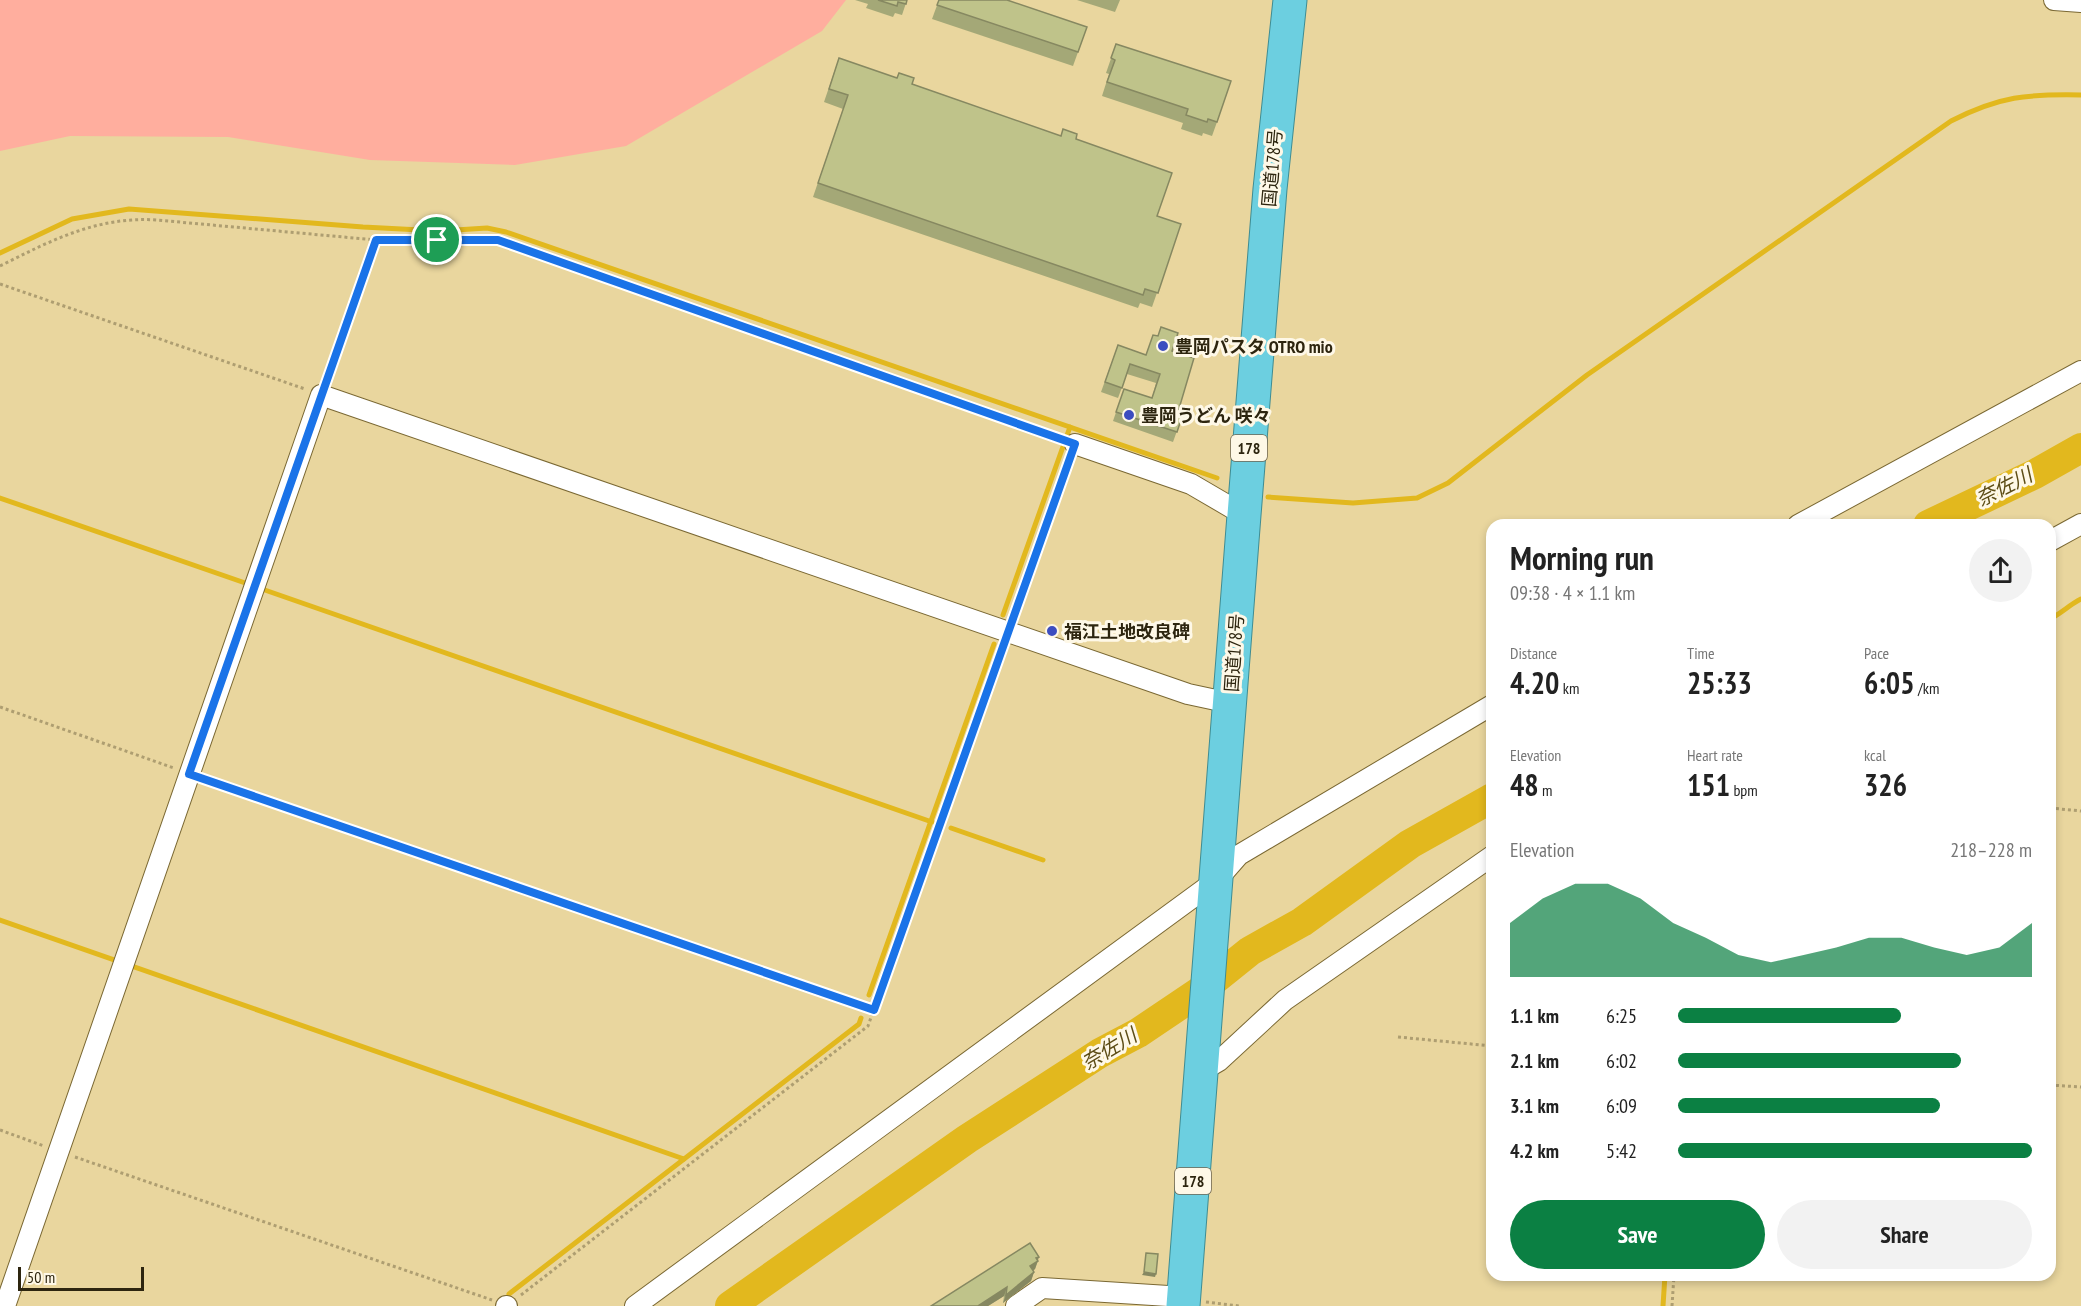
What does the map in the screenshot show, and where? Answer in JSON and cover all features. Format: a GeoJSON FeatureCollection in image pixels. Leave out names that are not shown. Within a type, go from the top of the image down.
{"type":"FeatureCollection","features":[{"type":"Feature","properties":{"kind":"highway","name":"国道178号"},"geometry":{"type":"LineString","coordinates":[[1184,1301],[1270,189],[1290,0]]}},
{"type":"Feature","properties":{"kind":"street"},"geometry":{"type":"LineString","coordinates":[[2054,0],[2081,2]]}},
{"type":"Feature","properties":{"kind":"street"},"geometry":{"type":"LineString","coordinates":[[1809,519],[2081,371]]}},
{"type":"Feature","properties":{"kind":"street"},"geometry":{"type":"LineString","coordinates":[[5,1306],[321,395],[1188,694],[1230,702]]}},
{"type":"Feature","properties":{"kind":"street"},"geometry":{"type":"LineString","coordinates":[[1075,444],[1191,484],[1244,515]]}},
{"type":"Feature","properties":{"kind":"street"},"geometry":{"type":"LineString","coordinates":[[2056,538],[2081,525]]}},
{"type":"Feature","properties":{"kind":"street"},"geometry":{"type":"LineString","coordinates":[[635,1306],[1217,887],[1239,855],[1486,709]]}},
{"type":"Feature","properties":{"kind":"street"},"geometry":{"type":"LineString","coordinates":[[1202,1063],[1219,1061],[1285,1000],[1486,860]]}},
{"type":"Feature","properties":{"kind":"street"},"geometry":{"type":"LineString","coordinates":[[1016,1306],[1042,1288],[1184,1301]]}},
{"type":"Feature","properties":{"kind":"path"},"geometry":{"type":"LineString","coordinates":[[0,266],[80,228],[126,220],[157,220],[376,240],[498,240],[1075,444],[868,1026],[507,1306],[0,1130]]}},
{"type":"Feature","properties":{"kind":"path"},"geometry":{"type":"LineString","coordinates":[[0,284],[321,395],[376,240]]}},
{"type":"Feature","properties":{"kind":"path"},"geometry":{"type":"LineString","coordinates":[[0,707],[874,1010]]}},
{"type":"Feature","properties":{"kind":"path"},"geometry":{"type":"LineString","coordinates":[[2056,809],[2081,811]]}},
{"type":"Feature","properties":{"kind":"path"},"geometry":{"type":"LineString","coordinates":[[1398,1037],[1486,1045]]}},
{"type":"Feature","properties":{"kind":"path"},"geometry":{"type":"LineString","coordinates":[[2056,1086],[2081,1088]]}},
{"type":"Feature","properties":{"kind":"path"},"geometry":{"type":"LineString","coordinates":[[1672,1306],[1674,1281]]}},
{"type":"Feature","properties":{"kind":"path"},"geometry":{"type":"LineString","coordinates":[[1184,1301],[1239,1306]]}},
{"type":"Feature","properties":{"kind":"shaded area"},"geometry":{"type":"Polygon","coordinates":[[[0,0],[846,0],[822,31],[626,146],[515,165],[370,160],[228,137],[70,136],[0,151],[0,0]]]}},
{"type":"Feature","properties":{"kind":"building"},"geometry":{"type":"Polygon","coordinates":[[[878,0],[907,0],[906,4],[898,2],[897,6],[878,0]]]}},
{"type":"Feature","properties":{"kind":"building"},"geometry":{"type":"Polygon","coordinates":[[[939,0],[1007,0],[1087,27],[1078,52],[937,5],[939,0]]]}},
{"type":"Feature","properties":{"kind":"building"},"geometry":{"type":"Polygon","coordinates":[[[1116,44],[1231,81],[1217,122],[1208,119],[1207,122],[1186,115],[1188,109],[1107,82],[1115,60],[1111,58],[1116,44]]]}},
{"type":"Feature","properties":{"kind":"building"},"geometry":{"type":"Polygon","coordinates":[[[839,58],[897,78],[899,73],[914,78],[912,84],[1061,136],[1063,129],[1077,134],[1076,139],[1172,173],[1157,216],[1181,224],[1158,293],[1145,289],[1143,295],[818,183],[848,95],[829,89],[839,58]]]}},
{"type":"Feature","properties":{"kind":"building"},"geometry":{"type":"Polygon","coordinates":[[[1161,327],[1178,333],[1172,351],[1194,358],[1178,412],[1183,414],[1177,432],[1116,412],[1124,389],[1152,398],[1160,374],[1130,364],[1122,388],[1105,382],[1118,345],[1146,355],[1153,335],[1158,336],[1161,327]]]}},
{"type":"Feature","properties":{"kind":"building"},"geometry":{"type":"Polygon","coordinates":[[[1030,1243],[1039,1257],[1036,1258],[1038,1261],[1030,1266],[1034,1272],[1006,1295],[1007,1287],[978,1306],[931,1306],[1030,1243]]]}},
{"type":"Feature","properties":{"kind":"building"},"geometry":{"type":"Polygon","coordinates":[[[1146,1253],[1158,1254],[1156,1274],[1144,1272],[1146,1253]]]}},
{"type":"Feature","properties":{"kind":"waterway"},"geometry":{"type":"LineString","coordinates":[[1268,497],[1353,503],[1417,498],[1448,483],[1587,375],[1951,121],[1984,106],[2014,98],[2081,95]]}},
{"type":"Feature","properties":{"kind":"waterway"},"geometry":{"type":"LineString","coordinates":[[0,253],[72,219],[129,209],[363,227],[440,231],[487,228],[506,232],[1217,478]]}},
{"type":"Feature","properties":{"kind":"waterway"},"geometry":{"type":"LineString","coordinates":[[1003,615],[1070,427]]}},
{"type":"Feature","properties":{"kind":"waterway","name":"奈佐川"},"geometry":{"type":"LineString","coordinates":[[1941,519],[2035,474],[2081,448]]}},
{"type":"Feature","properties":{"kind":"waterway"},"geometry":{"type":"LineString","coordinates":[[0,498],[251,585]]}},
{"type":"Feature","properties":{"kind":"waterway"},"geometry":{"type":"LineString","coordinates":[[259,588],[932,822]]}},
{"type":"Feature","properties":{"kind":"waterway"},"geometry":{"type":"LineString","coordinates":[[2056,615],[2081,599]]}},
{"type":"Feature","properties":{"kind":"waterway"},"geometry":{"type":"LineString","coordinates":[[869,995],[994,644]]}},
{"type":"Feature","properties":{"kind":"waterway","name":"奈佐川"},"geometry":{"type":"LineString","coordinates":[[730,1306],[967,1139],[1100,1053],[1138,1033],[1199,992],[1250,951],[1302,922],[1410,844],[1486,801]]}},
{"type":"Feature","properties":{"kind":"waterway"},"geometry":{"type":"LineString","coordinates":[[951,828],[1043,860]]}},
{"type":"Feature","properties":{"kind":"waterway"},"geometry":{"type":"LineString","coordinates":[[0,920],[684,1159]]}},
{"type":"Feature","properties":{"kind":"waterway"},"geometry":{"type":"LineString","coordinates":[[509,1294],[859,1024],[861,1018]]}},
{"type":"Feature","properties":{"kind":"waterway"},"geometry":{"type":"LineString","coordinates":[[1663,1306],[1665,1281]]}},
{"type":"Feature","properties":{"kind":"place","name":"豊岡パスタ OTRO mio"},"geometry":{"type":"Point","coordinates":[1163,346]}},
{"type":"Feature","properties":{"kind":"place","name":"豊岡うどん 咲々"},"geometry":{"type":"Point","coordinates":[1129,415]}},
{"type":"Feature","properties":{"kind":"place","name":"福江土地改良碑"},"geometry":{"type":"Point","coordinates":[1052,631]}},
{"type":"Feature","properties":{"kind":"route"},"geometry":{"type":"LineString","coordinates":[[376,240],[437,240],[498,240],[1075,444],[874,1010],[189,774],[376,240]]}}]}
